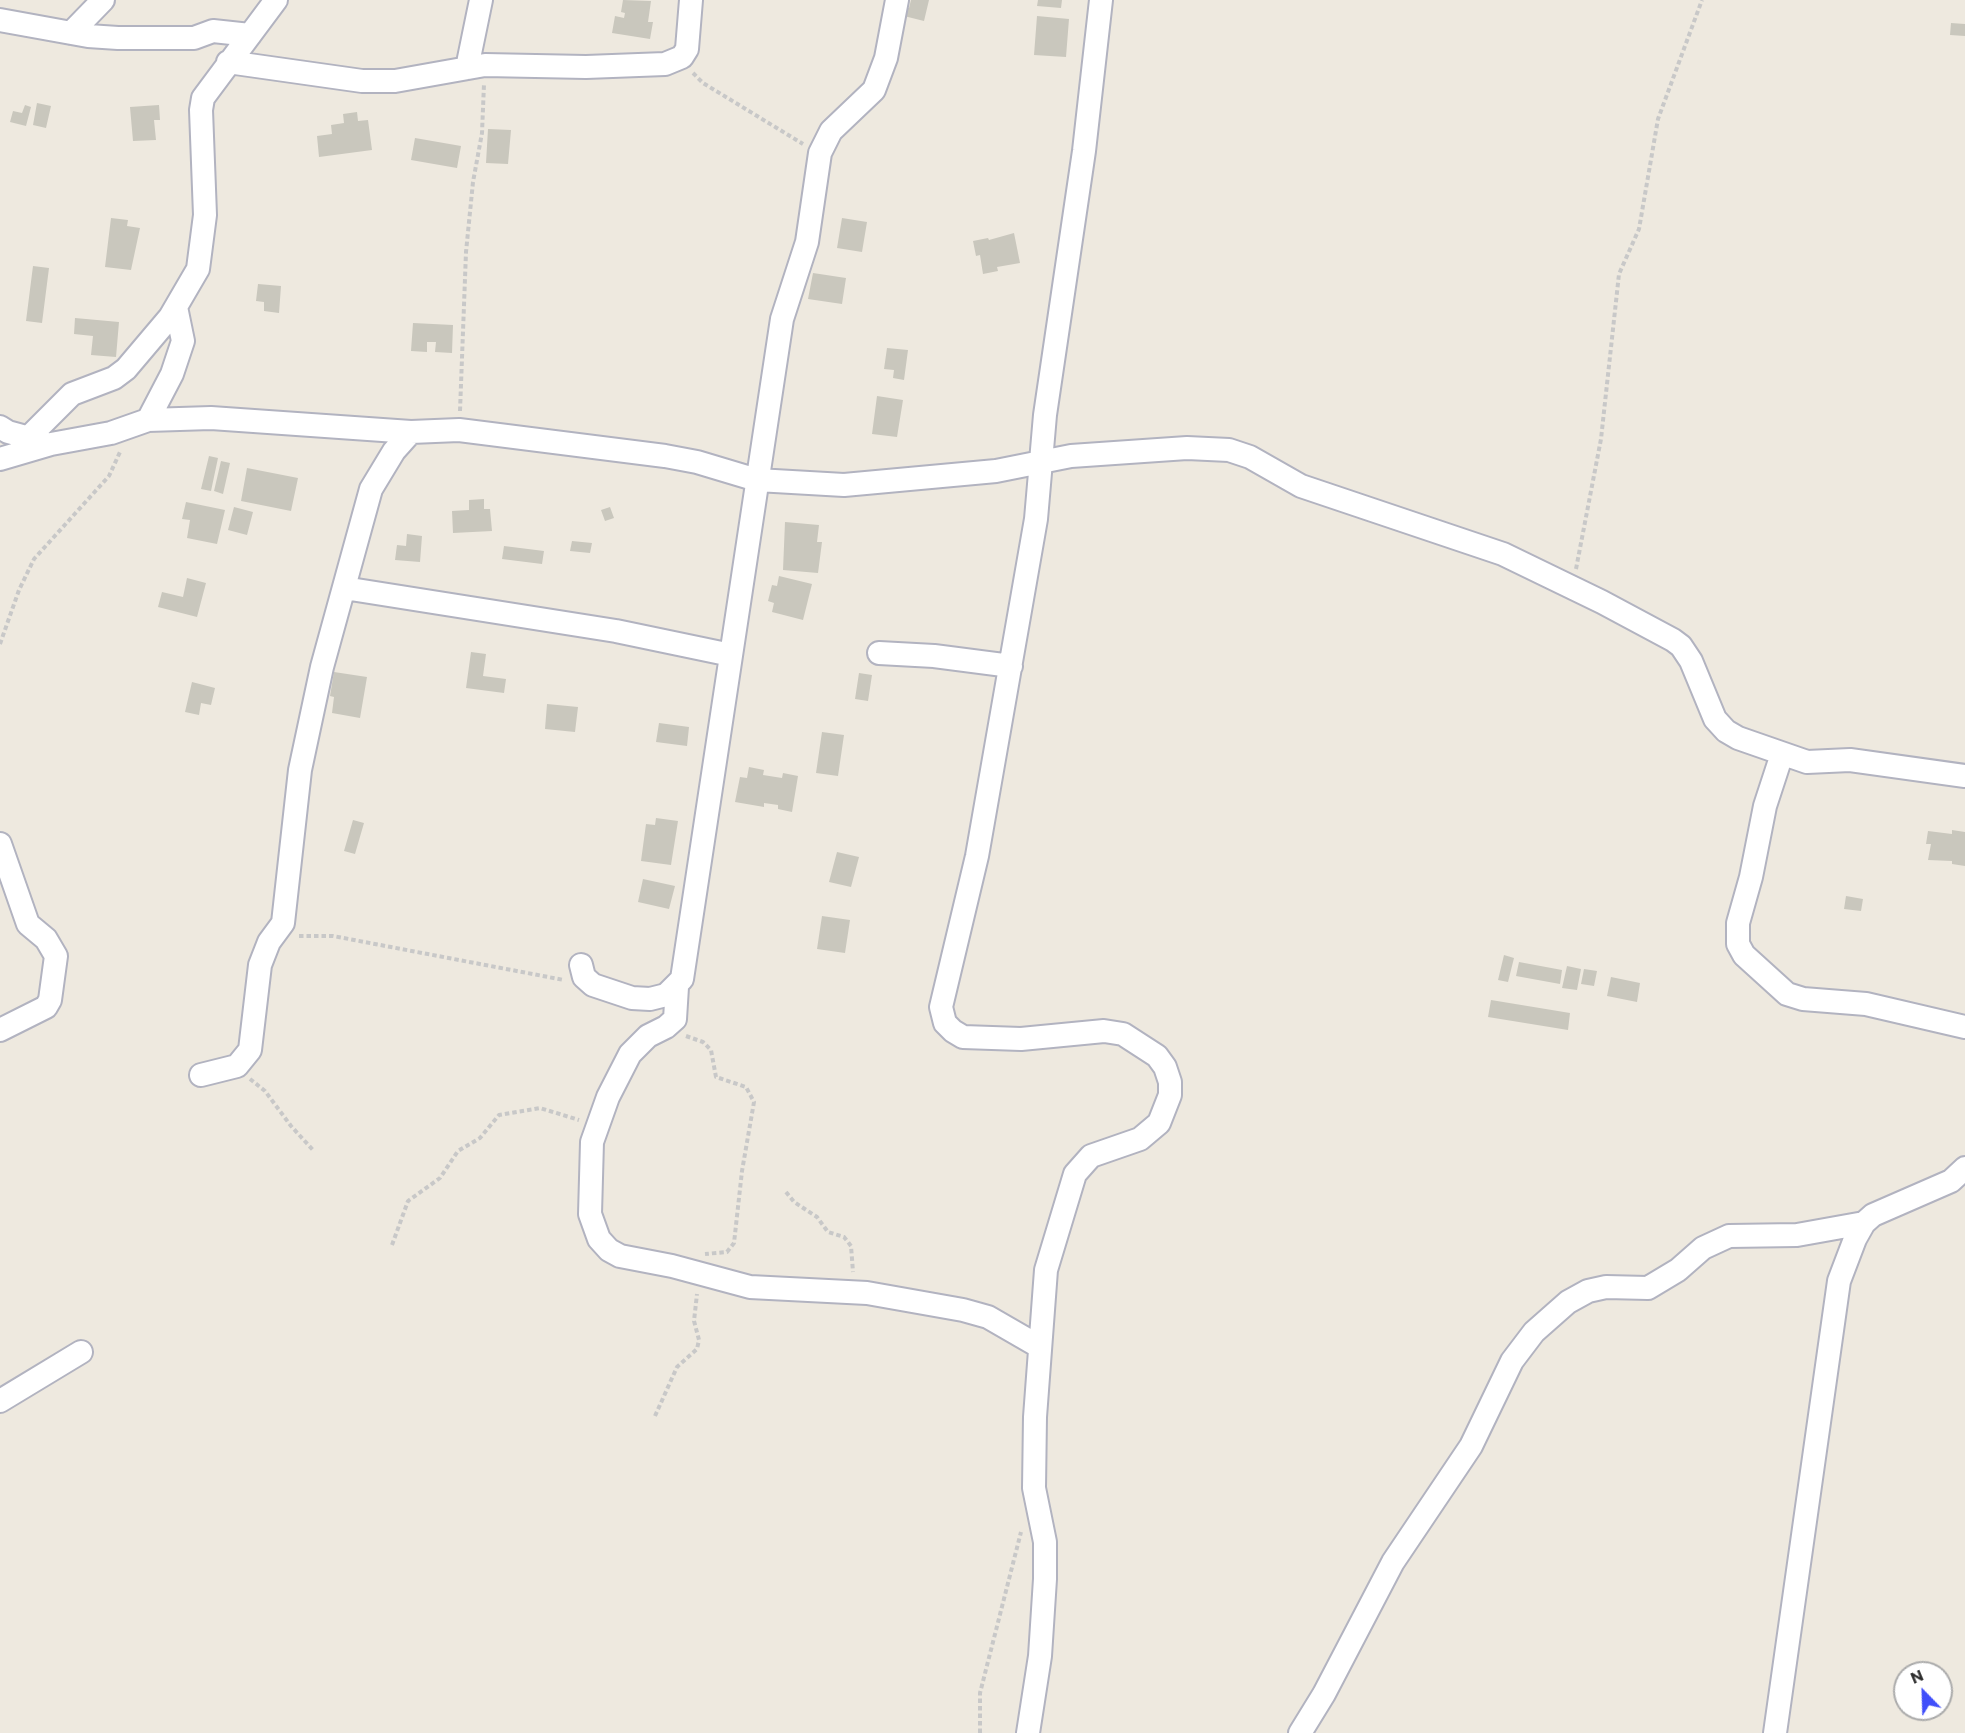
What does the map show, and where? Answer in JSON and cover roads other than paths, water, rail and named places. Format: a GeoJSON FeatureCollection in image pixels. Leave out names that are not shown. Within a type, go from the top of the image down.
{"type":"FeatureCollection","features":[{"type":"Feature","properties":{"kind":"street"},"geometry":{"type":"LineString","coordinates":[[71,33],[103,0]]}},
{"type":"Feature","properties":{"kind":"street"},"geometry":{"type":"LineString","coordinates":[[28,438],[72,394],[114,378],[126,369],[145,350],[176,307],[198,269],[205,215],[201,110],[203,98],[276,0]]}},
{"type":"Feature","properties":{"kind":"street"},"geometry":{"type":"LineString","coordinates":[[476,66],[481,0]]}},
{"type":"Feature","properties":{"kind":"street"},"geometry":{"type":"LineString","coordinates":[[227,64],[362,81],[395,81],[476,66],[586,67],[665,64],[675,62],[687,49],[692,0]]}},
{"type":"Feature","properties":{"kind":"street"},"geometry":{"type":"LineString","coordinates":[[897,0],[886,58],[874,90],[831,130],[820,153],[807,242],[782,319],[685,970],[677,987],[677,1010],[672,1023],[648,1036],[630,1054],[618,1074],[597,1126],[590,1160],[590,1214],[599,1239],[609,1250],[620,1256],[750,1287],[867,1293],[938,1305],[988,1317],[1041,1347]]}},
{"type":"Feature","properties":{"kind":"street"},"geometry":{"type":"LineString","coordinates":[[1028,1733],[1040,1656],[1045,1579],[1044,1528],[1034,1488],[1035,1417],[1046,1270],[1075,1174],[1091,1156],[1140,1139],[1159,1123],[1168,1105],[1170,1082],[1165,1067],[1157,1056],[1123,1034],[1104,1031],[1041,1039],[963,1037],[952,1031],[945,1023],[941,1007],[977,856],[1036,519],[1044,415],[1084,151],[1101,0]]}},
{"type":"Feature","properties":{"kind":"street"},"geometry":{"type":"LineString","coordinates":[[0,20],[71,33],[118,38],[203,37],[213,31],[250,34]]}},
{"type":"Feature","properties":{"kind":"street"},"geometry":{"type":"LineString","coordinates":[[203,37],[218,49],[227,64]]}},
{"type":"Feature","properties":{"kind":"street"},"geometry":{"type":"LineString","coordinates":[[140,423],[172,374],[183,341],[176,307]]}},
{"type":"Feature","properties":{"kind":"street"},"geometry":{"type":"LineString","coordinates":[[0,459],[51,444],[111,433],[140,423],[211,418],[411,432],[459,430],[665,456],[698,462],[757,480],[843,485],[996,471],[1042,460],[1187,447],[1229,450],[1250,457],[1300,486],[1473,543],[1527,565],[1678,643],[1691,661],[1709,708],[1721,727],[1738,738],[1807,762],[1850,760],[1965,776]]}},
{"type":"Feature","properties":{"kind":"street"},"geometry":{"type":"LineString","coordinates":[[0,427],[51,444]]}},
{"type":"Feature","properties":{"kind":"street"},"geometry":{"type":"LineString","coordinates":[[201,1075],[237,1066],[250,1050],[257,978],[264,951],[283,923],[300,770],[312,709],[371,489],[394,451],[411,432]]}},
{"type":"Feature","properties":{"kind":"street"},"geometry":{"type":"LineString","coordinates":[[344,588],[616,631],[731,655]]}},
{"type":"Feature","properties":{"kind":"street"},"geometry":{"type":"LineString","coordinates":[[879,653],[934,656],[1011,666]]}},
{"type":"Feature","properties":{"kind":"street"},"geometry":{"type":"LineString","coordinates":[[1782,754],[1765,806],[1751,878],[1738,923],[1738,944],[1744,955],[1786,994],[1803,999],[1866,1004],[1965,1027]]}},
{"type":"Feature","properties":{"kind":"street"},"geometry":{"type":"LineString","coordinates":[[0,844],[6,874],[28,924],[51,945],[56,956],[50,999],[46,1007],[0,1030]]}},
{"type":"Feature","properties":{"kind":"street"},"geometry":{"type":"LineString","coordinates":[[581,965],[584,977],[593,985],[618,994],[650,999],[666,995],[677,987]]}},
{"type":"Feature","properties":{"kind":"street"},"geometry":{"type":"LineString","coordinates":[[1775,1733],[1839,1281],[1855,1239],[1864,1223],[1874,1215],[1951,1181],[1965,1168]]}},
{"type":"Feature","properties":{"kind":"street"},"geometry":{"type":"LineString","coordinates":[[1300,1733],[1324,1694],[1393,1562],[1471,1446],[1512,1361],[1534,1332],[1568,1302],[1588,1290],[1606,1287],[1648,1288],[1678,1269],[1703,1248],[1729,1236],[1797,1235],[1864,1223]]}},
{"type":"Feature","properties":{"kind":"street"},"geometry":{"type":"LineString","coordinates":[[0,1401],[81,1352]]}}]}
